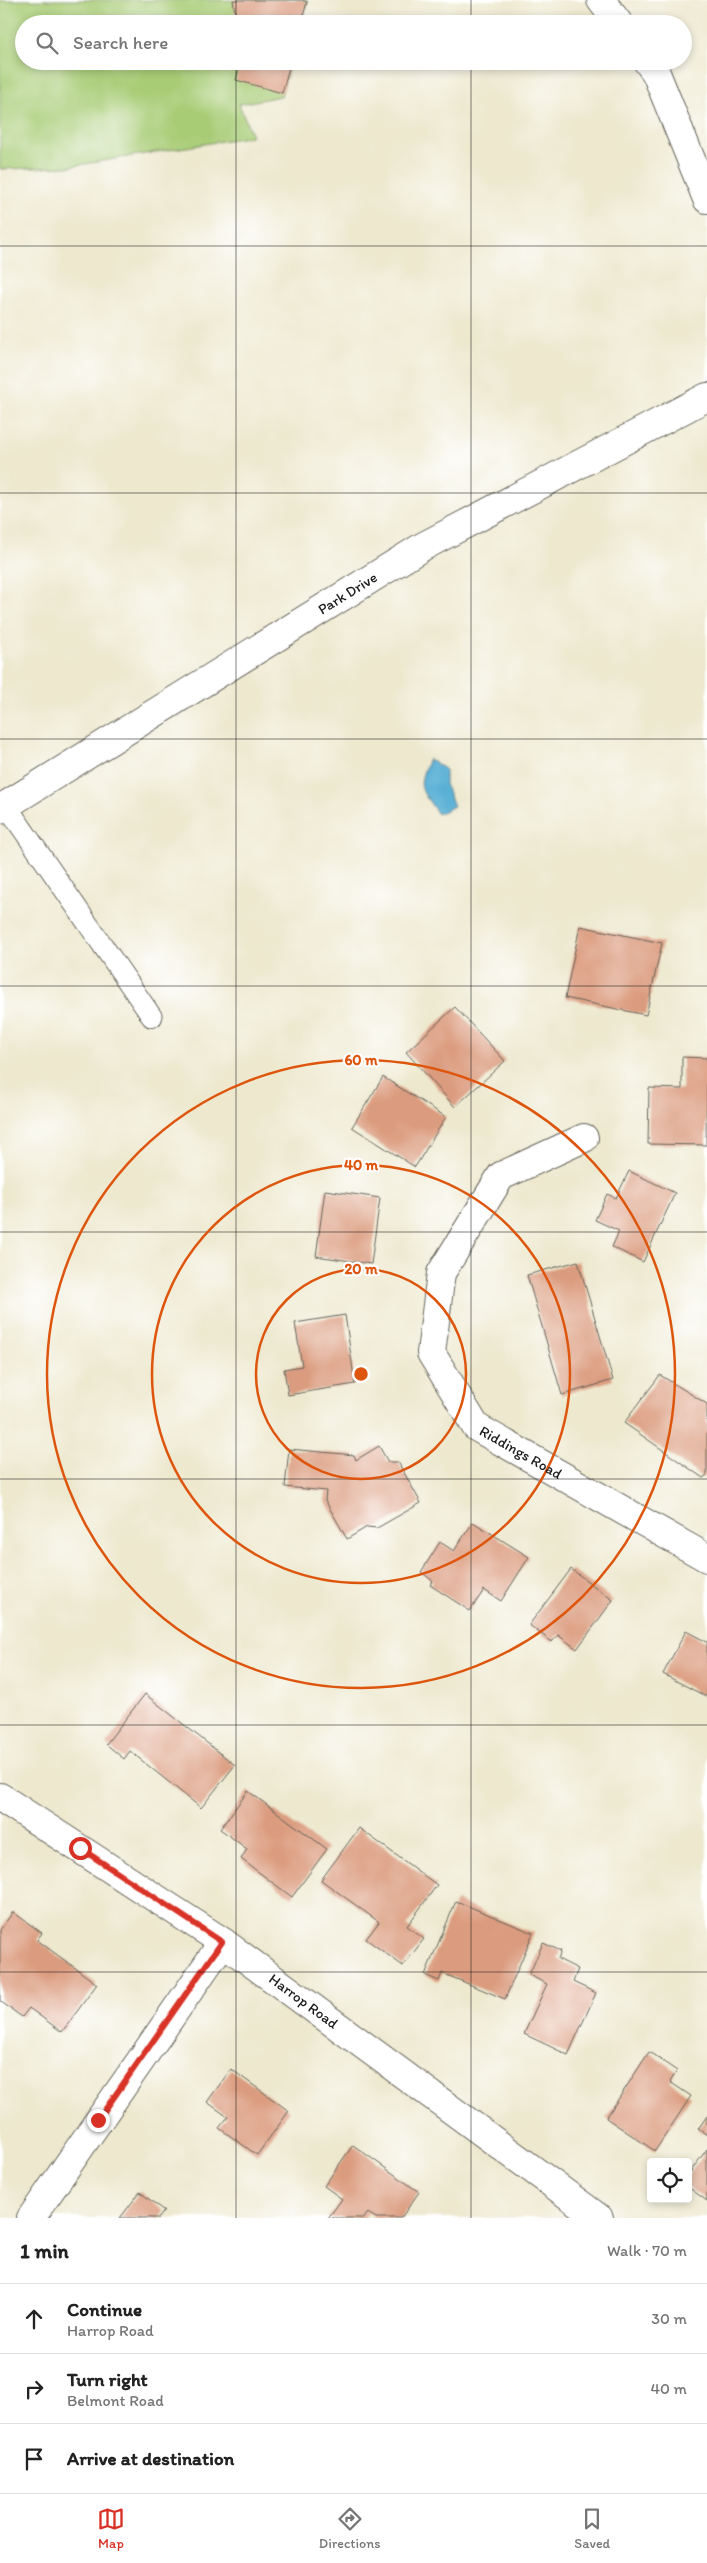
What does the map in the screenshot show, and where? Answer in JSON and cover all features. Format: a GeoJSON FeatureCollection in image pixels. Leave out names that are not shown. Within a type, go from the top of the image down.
{"type":"FeatureCollection","features":[{"type":"Feature","properties":{"kind":"street"},"geometry":{"type":"LineString","coordinates":[[601,0],[612,15]]}},
{"type":"Feature","properties":{"kind":"street"},"geometry":{"type":"LineString","coordinates":[[654,70],[707,199]]}},
{"type":"Feature","properties":{"kind":"street","name":"Park Drive"},"geometry":{"type":"LineString","coordinates":[[3,807],[422,547],[707,397]]}},
{"type":"Feature","properties":{"kind":"street","name":"Riddings Road"},"geometry":{"type":"LineString","coordinates":[[584,1138],[501,1176],[440,1273],[431,1353],[476,1427],[707,1558]]}},
{"type":"Feature","properties":{"kind":"street","name":"Harrop Road"},"geometry":{"type":"LineString","coordinates":[[0,1797],[222,1942],[599,2218]]}},
{"type":"Feature","properties":{"kind":"street"},"geometry":{"type":"LineString","coordinates":[[31,2218],[222,1942]]}},
{"type":"Feature","properties":{"kind":"lane"},"geometry":{"type":"LineString","coordinates":[[3,807],[152,1017]]}},
{"type":"Feature","properties":{"kind":"green space"},"geometry":{"type":"Polygon","coordinates":[[[0,0],[308,0],[304,15],[15,15],[15,70],[288,70],[281,96],[239,104],[252,136],[67,167],[0,169],[0,0]]]}},
{"type":"Feature","properties":{"kind":"water"},"geometry":{"type":"Polygon","coordinates":[[[429,759],[445,769],[445,784],[454,806],[438,814],[424,794],[421,783],[429,759]]]}},
{"type":"Feature","properties":{"kind":"building"},"geometry":{"type":"Polygon","coordinates":[[[233,0],[302,0],[307,2],[303,15],[236,15],[233,0]]]}},
{"type":"Feature","properties":{"kind":"building"},"geometry":{"type":"Polygon","coordinates":[[[239,70],[288,70],[282,93],[236,80],[239,70]]]}},
{"type":"Feature","properties":{"kind":"building"},"geometry":{"type":"Polygon","coordinates":[[[580,926],[662,943],[646,1015],[565,998],[580,926]]]}},
{"type":"Feature","properties":{"kind":"building"},"geometry":{"type":"Polygon","coordinates":[[[455,1007],[505,1061],[455,1107],[406,1052],[455,1007]]]}},
{"type":"Feature","properties":{"kind":"building"},"geometry":{"type":"Polygon","coordinates":[[[682,1057],[707,1058],[706,1145],[648,1144],[649,1088],[682,1089],[682,1057]]]}},
{"type":"Feature","properties":{"kind":"building"},"geometry":{"type":"Polygon","coordinates":[[[383,1077],[446,1117],[415,1167],[352,1127],[383,1077]]]}},
{"type":"Feature","properties":{"kind":"building"},"geometry":{"type":"Polygon","coordinates":[[[629,1171],[675,1193],[643,1262],[612,1247],[619,1231],[595,1220],[607,1194],[616,1198],[629,1171]]]}},
{"type":"Feature","properties":{"kind":"building"},"geometry":{"type":"Polygon","coordinates":[[[325,1190],[380,1198],[371,1264],[316,1256],[325,1190]]]}},
{"type":"Feature","properties":{"kind":"building"},"geometry":{"type":"Polygon","coordinates":[[[578,1261],[613,1380],[562,1395],[527,1275],[578,1261]]]}},
{"type":"Feature","properties":{"kind":"building"},"geometry":{"type":"Polygon","coordinates":[[[345,1315],[355,1384],[288,1395],[284,1369],[302,1366],[295,1323],[345,1315]]]}},
{"type":"Feature","properties":{"kind":"building"},"geometry":{"type":"Polygon","coordinates":[[[660,1375],[707,1404],[707,1475],[703,1478],[624,1423],[660,1375]]]}},
{"type":"Feature","properties":{"kind":"building"},"geometry":{"type":"Polygon","coordinates":[[[379,1446],[388,1462],[398,1462],[421,1503],[377,1528],[367,1527],[347,1539],[325,1500],[326,1491],[285,1487],[289,1449],[354,1455],[356,1460],[379,1446]]]}},
{"type":"Feature","properties":{"kind":"building"},"geometry":{"type":"Polygon","coordinates":[[[473,1522],[529,1557],[501,1601],[484,1590],[470,1611],[430,1585],[433,1581],[421,1572],[440,1542],[454,1551],[473,1522]]]}},
{"type":"Feature","properties":{"kind":"building"},"geometry":{"type":"Polygon","coordinates":[[[571,1569],[613,1600],[577,1649],[558,1635],[552,1642],[529,1625],[571,1569]]]}},
{"type":"Feature","properties":{"kind":"building"},"geometry":{"type":"Polygon","coordinates":[[[686,1631],[707,1642],[707,1697],[663,1674],[686,1631]]]}},
{"type":"Feature","properties":{"kind":"building"},"geometry":{"type":"Polygon","coordinates":[[[145,1694],[235,1765],[201,1808],[130,1751],[124,1759],[106,1744],[145,1694]]]}},
{"type":"Feature","properties":{"kind":"building"},"geometry":{"type":"Polygon","coordinates":[[[248,1791],[327,1849],[292,1897],[241,1859],[247,1849],[220,1829],[248,1791]]]}},
{"type":"Feature","properties":{"kind":"building"},"geometry":{"type":"Polygon","coordinates":[[[359,1828],[437,1885],[407,1926],[424,1939],[403,1966],[366,1939],[379,1922],[321,1880],[359,1828]]]}},
{"type":"Feature","properties":{"kind":"building"},"geometry":{"type":"Polygon","coordinates":[[[456,1901],[533,1933],[505,1999],[442,1973],[439,1981],[425,1975],[456,1901]]]}},
{"type":"Feature","properties":{"kind":"building"},"geometry":{"type":"Polygon","coordinates":[[[13,1912],[42,1933],[37,1940],[97,1984],[62,2032],[29,2008],[22,2017],[0,2001],[0,1930],[13,1912]]]}},
{"type":"Feature","properties":{"kind":"building"},"geometry":{"type":"Polygon","coordinates":[[[543,1943],[561,1951],[558,1959],[578,1969],[573,1982],[596,1993],[568,2055],[524,2034],[547,1984],[529,1975],[543,1943]]]}},
{"type":"Feature","properties":{"kind":"building"},"geometry":{"type":"Polygon","coordinates":[[[649,2052],[677,2071],[670,2082],[691,2096],[655,2151],[606,2118],[649,2052]]]}},
{"type":"Feature","properties":{"kind":"building"},"geometry":{"type":"Polygon","coordinates":[[[231,2069],[289,2111],[257,2155],[219,2128],[228,2117],[207,2102],[231,2069]]]}},
{"type":"Feature","properties":{"kind":"building"},"geometry":{"type":"Polygon","coordinates":[[[707,2116],[707,2135],[698,2129],[707,2116]]]}},
{"type":"Feature","properties":{"kind":"building"},"geometry":{"type":"Polygon","coordinates":[[[353,2145],[419,2192],[401,2218],[376,2218],[368,2213],[364,2218],[328,2218],[342,2199],[324,2186],[353,2145]]]}},
{"type":"Feature","properties":{"kind":"building"},"geometry":{"type":"Polygon","coordinates":[[[707,2149],[707,2201],[692,2190],[692,2170],[707,2149]]]}},
{"type":"Feature","properties":{"kind":"building"},"geometry":{"type":"Polygon","coordinates":[[[140,2192],[164,2211],[159,2218],[120,2218],[140,2192]]]}},
{"type":"Feature","properties":{"kind":"route"},"geometry":{"type":"LineString","coordinates":[[80,1848],[222,1942],[98,2120]]}}]}
